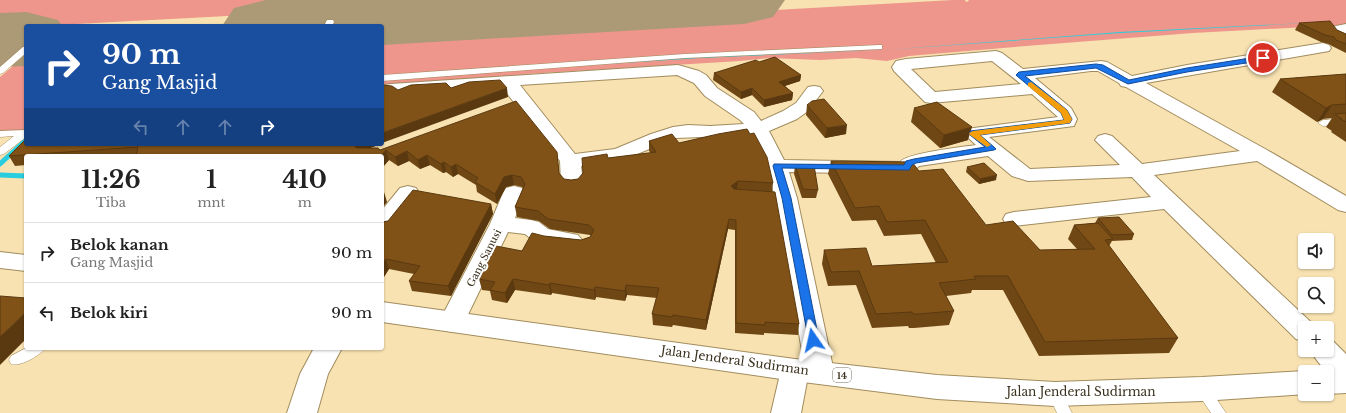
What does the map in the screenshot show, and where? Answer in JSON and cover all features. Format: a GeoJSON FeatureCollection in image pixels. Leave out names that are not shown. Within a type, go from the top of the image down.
{"type":"FeatureCollection","features":[{"type":"Feature","properties":{"kind":"main road"},"geometry":{"type":"LineString","coordinates":[[1346,29],[1336,30],[1346,36]]}},
{"type":"Feature","properties":{"kind":"main road"},"geometry":{"type":"LineString","coordinates":[[1128,82],[1187,70],[1323,48]]}},
{"type":"Feature","properties":{"kind":"main road"},"geometry":{"type":"LineString","coordinates":[[1034,88],[930,98],[900,68],[902,65],[906,64],[996,56],[1064,112],[1068,119],[1067,122],[973,133],[1019,172],[1028,175],[1139,171],[1260,154]]}},
{"type":"Feature","properties":{"kind":"main road"},"geometry":{"type":"LineString","coordinates":[[1019,75],[1101,66],[1260,154],[1346,206]]}},
{"type":"Feature","properties":{"kind":"main road"},"geometry":{"type":"LineString","coordinates":[[387,84],[507,81],[678,70],[700,79],[711,92],[747,116],[758,129],[777,166],[779,198],[808,371],[786,413]]}},
{"type":"Feature","properties":{"kind":"main road"},"geometry":{"type":"LineString","coordinates":[[507,81],[522,100],[571,172],[604,157],[630,152],[658,138],[673,133],[688,131],[710,132],[758,129],[790,116],[802,108],[814,91]]}},
{"type":"Feature","properties":{"kind":"main road"},"geometry":{"type":"LineString","coordinates":[[502,108],[522,100]]}},
{"type":"Feature","properties":{"kind":"main road"},"geometry":{"type":"LineString","coordinates":[[1105,140],[1298,325]]}},
{"type":"Feature","properties":{"kind":"main road"},"geometry":{"type":"LineString","coordinates":[[777,166],[906,168],[909,163],[914,161],[992,149]]}},
{"type":"Feature","properties":{"kind":"main road"},"geometry":{"type":"LineString","coordinates":[[384,223],[408,193]]}},
{"type":"Feature","properties":{"kind":"main road","name":"Gang Sanusi"},"geometry":{"type":"LineString","coordinates":[[452,322],[501,224],[514,193]]}},
{"type":"Feature","properties":{"kind":"main road"},"geometry":{"type":"LineString","coordinates":[[1014,219],[1069,214],[1110,207],[1170,202]]}},
{"type":"Feature","properties":{"kind":"main road"},"geometry":{"type":"LineString","coordinates":[[501,224],[531,227],[542,236],[546,237],[582,241]]}},
{"type":"Feature","properties":{"kind":"main road"},"geometry":{"type":"LineString","coordinates":[[0,260],[24,263]]}},
{"type":"Feature","properties":{"kind":"main road","name":"Jalan Jenderal Sudirman"},"geometry":{"type":"LineString","coordinates":[[384,312],[808,371],[1060,403],[1202,389],[1298,383]]}},
{"type":"Feature","properties":{"kind":"main road"},"geometry":{"type":"LineString","coordinates":[[302,413],[314,374],[327,350]]}},
{"type":"Feature","properties":{"kind":"main road"},"geometry":{"type":"LineString","coordinates":[[1331,357],[1346,372]]}},
{"type":"Feature","properties":{"kind":"main road"},"geometry":{"type":"LineString","coordinates":[[1334,381],[1346,380]]}},
{"type":"Feature","properties":{"kind":"lane"},"geometry":{"type":"LineString","coordinates":[[387,84],[685,56],[879,47]]}},
{"type":"Feature","properties":{"kind":"lane"},"geometry":{"type":"LineString","coordinates":[[0,71],[24,51]]}},
{"type":"Feature","properties":{"kind":"lane"},"geometry":{"type":"LineString","coordinates":[[1323,123],[1346,121]]}},
{"type":"Feature","properties":{"kind":"lane"},"geometry":{"type":"LineString","coordinates":[[0,134],[24,133]]}},
{"type":"Feature","properties":{"kind":"lane"},"geometry":{"type":"LineString","coordinates":[[0,152],[24,134]]}},
{"type":"Feature","properties":{"kind":"lane"},"geometry":{"type":"LineString","coordinates":[[16,360],[34,350]]}},
{"type":"Feature","properties":{"kind":"lane"},"geometry":{"type":"LineString","coordinates":[[1202,389],[1219,413]]}},
{"type":"Feature","properties":{"kind":"shaded area"},"geometry":{"type":"Polygon","coordinates":[[[0,0],[533,0],[76,24],[24,24],[24,27],[0,28],[0,0]]]}},
{"type":"Feature","properties":{"kind":"shaded area"},"geometry":{"type":"Polygon","coordinates":[[[953,0],[965,0],[966,2],[969,1],[968,0],[1346,0],[1346,25],[1193,33],[1026,46],[909,56],[887,61],[856,58],[820,60],[769,58],[526,74],[461,83],[384,86],[384,32],[953,0]]]}},
{"type":"Feature","properties":{"kind":"shaded area"},"geometry":{"type":"Polygon","coordinates":[[[24,57],[24,131],[0,133],[0,77],[24,57]]]}},
{"type":"Feature","properties":{"kind":"water"},"geometry":{"type":"Polygon","coordinates":[[[1346,21],[1121,33],[885,50],[1120,32],[1346,21]]]}},
{"type":"Feature","properties":{"kind":"water"},"geometry":{"type":"Polygon","coordinates":[[[885,50],[700,58],[562,67],[700,57],[885,50]]]}},
{"type":"Feature","properties":{"kind":"building"},"geometry":{"type":"Polygon","coordinates":[[[1330,21],[1337,30],[1346,34],[1346,44],[1336,40],[1334,37],[1325,35],[1299,23],[1330,21]]]}},
{"type":"Feature","properties":{"kind":"building"},"geometry":{"type":"Polygon","coordinates":[[[775,57],[801,75],[779,82],[793,93],[764,100],[752,88],[741,92],[714,73],[756,60],[759,62],[775,57]]]}},
{"type":"Feature","properties":{"kind":"building"},"geometry":{"type":"Polygon","coordinates":[[[1346,74],[1346,104],[1332,105],[1326,108],[1280,79],[1346,74]]]}},
{"type":"Feature","properties":{"kind":"building"},"geometry":{"type":"Polygon","coordinates":[[[500,80],[507,88],[384,132],[384,85],[392,86],[398,90],[411,85],[446,83],[451,88],[469,82],[500,80]]]}},
{"type":"Feature","properties":{"kind":"building"},"geometry":{"type":"Polygon","coordinates":[[[824,99],[847,125],[827,128],[807,105],[812,101],[824,99]]]}},
{"type":"Feature","properties":{"kind":"building"},"geometry":{"type":"Polygon","coordinates":[[[516,101],[557,152],[559,173],[564,179],[571,180],[578,179],[583,173],[582,158],[607,154],[608,158],[656,152],[649,141],[672,134],[679,143],[747,129],[750,134],[754,133],[767,157],[773,183],[738,181],[731,186],[734,189],[775,192],[799,324],[765,322],[765,325],[736,323],[736,220],[729,219],[706,320],[673,315],[672,317],[652,314],[659,288],[626,285],[625,291],[595,287],[594,290],[513,279],[505,293],[490,290],[495,282],[479,279],[496,246],[522,251],[532,233],[544,236],[581,240],[590,237],[594,230],[589,225],[548,219],[538,211],[515,207],[525,184],[521,177],[512,175],[504,177],[495,194],[475,182],[478,178],[456,164],[451,167],[444,162],[441,164],[427,155],[418,160],[407,151],[395,157],[386,150],[383,154],[136,154],[138,147],[9,156],[24,141],[24,146],[356,146],[357,148],[378,148],[380,150],[516,101]]]}},
{"type":"Feature","properties":{"kind":"building"},"geometry":{"type":"Polygon","coordinates":[[[937,102],[972,127],[944,135],[914,108],[937,102]]]}},
{"type":"Feature","properties":{"kind":"building"},"geometry":{"type":"Polygon","coordinates":[[[1346,113],[1346,122],[1335,114],[1346,113]]]}},
{"type":"Feature","properties":{"kind":"building"},"geometry":{"type":"Polygon","coordinates":[[[831,161],[912,162],[919,171],[943,169],[986,225],[1013,221],[1040,250],[1095,249],[1074,225],[1098,223],[1113,239],[1105,240],[1178,338],[1045,342],[1008,276],[974,276],[976,279],[939,283],[954,311],[918,314],[913,314],[912,312],[876,314],[859,271],[831,272],[824,250],[866,248],[872,266],[948,262],[925,220],[887,222],[879,206],[855,208],[831,161]]]}},
{"type":"Feature","properties":{"kind":"building"},"geometry":{"type":"Polygon","coordinates":[[[984,163],[997,175],[980,179],[967,167],[984,163]]]}},
{"type":"Feature","properties":{"kind":"building"},"geometry":{"type":"Polygon","coordinates":[[[795,165],[814,165],[818,190],[803,189],[795,165]]]}},
{"type":"Feature","properties":{"kind":"building"},"geometry":{"type":"Polygon","coordinates":[[[413,190],[491,204],[448,286],[409,281],[420,266],[386,259],[384,262],[384,222],[388,221],[413,190]]]}},
{"type":"Feature","properties":{"kind":"building"},"geometry":{"type":"Polygon","coordinates":[[[1119,217],[1134,234],[1112,235],[1098,218],[1119,217]]]}},
{"type":"Feature","properties":{"kind":"building"},"geometry":{"type":"Polygon","coordinates":[[[0,296],[24,298],[24,314],[0,337],[0,296]]]}},
{"type":"Feature","properties":{"kind":"waterway"},"geometry":{"type":"LineString","coordinates":[[0,164],[24,142]]}},
{"type":"Feature","properties":{"kind":"waterway"},"geometry":{"type":"LineString","coordinates":[[0,175],[24,176]]}},
{"type":"Feature","properties":{"kind":"runway"},"geometry":{"type":"LineString","coordinates":[[302,24],[744,0]]}},
{"type":"Feature","properties":{"kind":"runway"},"geometry":{"type":"LineString","coordinates":[[0,40],[24,39]]}},
{"type":"Feature","properties":{"kind":"slow traffic"},"geometry":{"type":"LineString","coordinates":[[987,145],[973,133],[1067,122],[1067,115],[1031,85]]}},
{"type":"Feature","properties":{"kind":"route"},"geometry":{"type":"LineString","coordinates":[[813,340],[786,198],[777,166],[906,168],[909,163],[914,161],[992,149],[973,133],[1067,122],[1067,115],[1064,112],[1019,75],[1101,66],[1128,82],[1187,70],[1263,58]]}}]}
